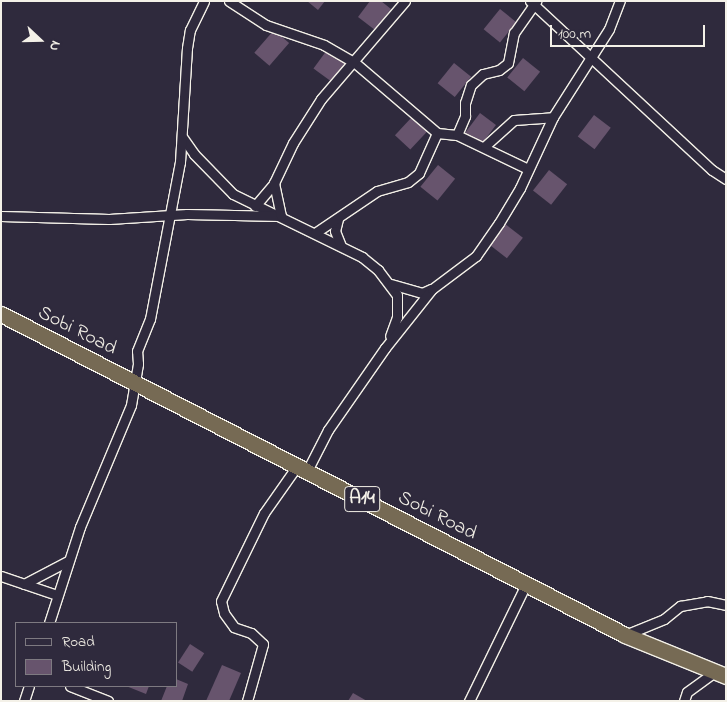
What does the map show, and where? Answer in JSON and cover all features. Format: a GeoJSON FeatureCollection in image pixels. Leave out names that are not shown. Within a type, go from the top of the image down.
{"type":"FeatureCollection","features":[{"type":"Feature","properties":{"kind":"highway","name":"Sobi Road"},"geometry":{"type":"LineString","coordinates":[[1,314],[625,634],[721,673]]}},
{"type":"Feature","properties":{"kind":"street"},"geometry":{"type":"LineString","coordinates":[[49,622],[68,561],[131,404],[136,384],[136,351],[150,319],[183,138],[187,48],[190,30],[204,1]]}},
{"type":"Feature","properties":{"kind":"street"},"geometry":{"type":"LineString","coordinates":[[229,1],[266,25],[324,45],[354,62],[437,133],[458,135],[528,169]]}},
{"type":"Feature","properties":{"kind":"street"},"geometry":{"type":"LineString","coordinates":[[255,206],[274,183],[293,143],[321,99],[405,1]]}},
{"type":"Feature","properties":{"kind":"street"},"geometry":{"type":"LineString","coordinates":[[247,701],[263,644],[251,633],[234,627],[224,613],[221,601],[264,513],[302,468],[384,348],[432,289],[476,256],[499,223],[528,169],[552,117],[592,58],[620,1]]}},
{"type":"Feature","properties":{"kind":"street"},"geometry":{"type":"LineString","coordinates":[[458,135],[465,116],[465,103],[471,85],[483,74],[499,70],[508,62],[514,33],[533,2],[712,170],[726,179]]}},
{"type":"Feature","properties":{"kind":"street"},"geometry":{"type":"LineString","coordinates":[[484,146],[514,120],[552,117]]}},
{"type":"Feature","properties":{"kind":"street"},"geometry":{"type":"LineString","coordinates":[[315,232],[338,219],[377,192],[408,182],[419,173],[437,133]]}},
{"type":"Feature","properties":{"kind":"street"},"geometry":{"type":"LineString","coordinates":[[183,138],[194,154],[233,194],[362,256],[391,284],[422,293],[432,289]]}},
{"type":"Feature","properties":{"kind":"street"},"geometry":{"type":"LineString","coordinates":[[274,183],[281,216]]}},
{"type":"Feature","properties":{"kind":"street"},"geometry":{"type":"LineString","coordinates":[[1,216],[109,219],[228,213],[281,216]]}},
{"type":"Feature","properties":{"kind":"street"},"geometry":{"type":"LineString","coordinates":[[338,219],[335,231],[341,246]]}},
{"type":"Feature","properties":{"kind":"street"},"geometry":{"type":"LineString","coordinates":[[384,348],[398,306],[391,284]]}},
{"type":"Feature","properties":{"kind":"street"},"geometry":{"type":"LineString","coordinates":[[24,584],[68,561]]}},
{"type":"Feature","properties":{"kind":"street"},"geometry":{"type":"LineString","coordinates":[[1,576],[57,595]]}},
{"type":"Feature","properties":{"kind":"street"},"geometry":{"type":"LineString","coordinates":[[469,701],[526,584]]}},
{"type":"Feature","properties":{"kind":"street"},"geometry":{"type":"LineString","coordinates":[[625,634],[664,619],[680,606],[708,601],[726,605]]}},
{"type":"Feature","properties":{"kind":"street"},"geometry":{"type":"LineString","coordinates":[[684,701],[687,692],[721,673]]}},
{"type":"Feature","properties":{"kind":"street"},"geometry":{"type":"LineString","coordinates":[[24,701],[30,687]]}},
{"type":"Feature","properties":{"kind":"street"},"geometry":{"type":"LineString","coordinates":[[73,687],[108,701]]}},
{"type":"Feature","properties":{"kind":"building"},"geometry":{"type":"Polygon","coordinates":[[[307,1],[325,1],[318,10],[307,1]]]}},
{"type":"Feature","properties":{"kind":"building"},"geometry":{"type":"Polygon","coordinates":[[[370,1],[381,1],[391,9],[375,30],[358,17],[370,1]]]}},
{"type":"Feature","properties":{"kind":"building"},"geometry":{"type":"Polygon","coordinates":[[[500,9],[516,22],[500,42],[484,29],[500,9]]]}},
{"type":"Feature","properties":{"kind":"building"},"geometry":{"type":"Polygon","coordinates":[[[274,30],[289,43],[269,66],[254,53],[274,30]]]}},
{"type":"Feature","properties":{"kind":"building"},"geometry":{"type":"Polygon","coordinates":[[[327,50],[345,63],[331,82],[313,69],[327,50]]]}},
{"type":"Feature","properties":{"kind":"building"},"geometry":{"type":"Polygon","coordinates":[[[523,58],[540,72],[524,91],[507,77],[523,58]]]}},
{"type":"Feature","properties":{"kind":"building"},"geometry":{"type":"Polygon","coordinates":[[[454,63],[471,77],[455,97],[438,83],[454,63]]]}},
{"type":"Feature","properties":{"kind":"building"},"geometry":{"type":"Polygon","coordinates":[[[480,113],[496,125],[481,145],[465,133],[480,113]]]}},
{"type":"Feature","properties":{"kind":"building"},"geometry":{"type":"Polygon","coordinates":[[[594,115],[611,128],[595,149],[578,137],[594,115]]]}},
{"type":"Feature","properties":{"kind":"building"},"geometry":{"type":"Polygon","coordinates":[[[412,117],[427,131],[410,150],[395,135],[412,117]]]}},
{"type":"Feature","properties":{"kind":"building"},"geometry":{"type":"Polygon","coordinates":[[[438,165],[455,179],[437,201],[420,187],[438,165]]]}},
{"type":"Feature","properties":{"kind":"building"},"geometry":{"type":"Polygon","coordinates":[[[549,170],[567,184],[551,205],[533,190],[549,170]]]}},
{"type":"Feature","properties":{"kind":"building"},"geometry":{"type":"Polygon","coordinates":[[[504,223],[523,238],[507,258],[488,243],[504,223]]]}},
{"type":"Feature","properties":{"kind":"building"},"geometry":{"type":"Polygon","coordinates":[[[190,644],[204,653],[192,672],[178,662],[190,644]]]}},
{"type":"Feature","properties":{"kind":"building"},"geometry":{"type":"Polygon","coordinates":[[[222,665],[241,673],[229,701],[206,701],[222,665]]]}},
{"type":"Feature","properties":{"kind":"building"},"geometry":{"type":"Polygon","coordinates":[[[178,680],[188,684],[182,701],[161,701],[167,687],[178,687],[178,680]]]}},
{"type":"Feature","properties":{"kind":"building"},"geometry":{"type":"Polygon","coordinates":[[[128,687],[149,687],[146,694],[128,687]]]}},
{"type":"Feature","properties":{"kind":"building"},"geometry":{"type":"Polygon","coordinates":[[[353,693],[367,701],[348,701],[353,693]]]}}]}
